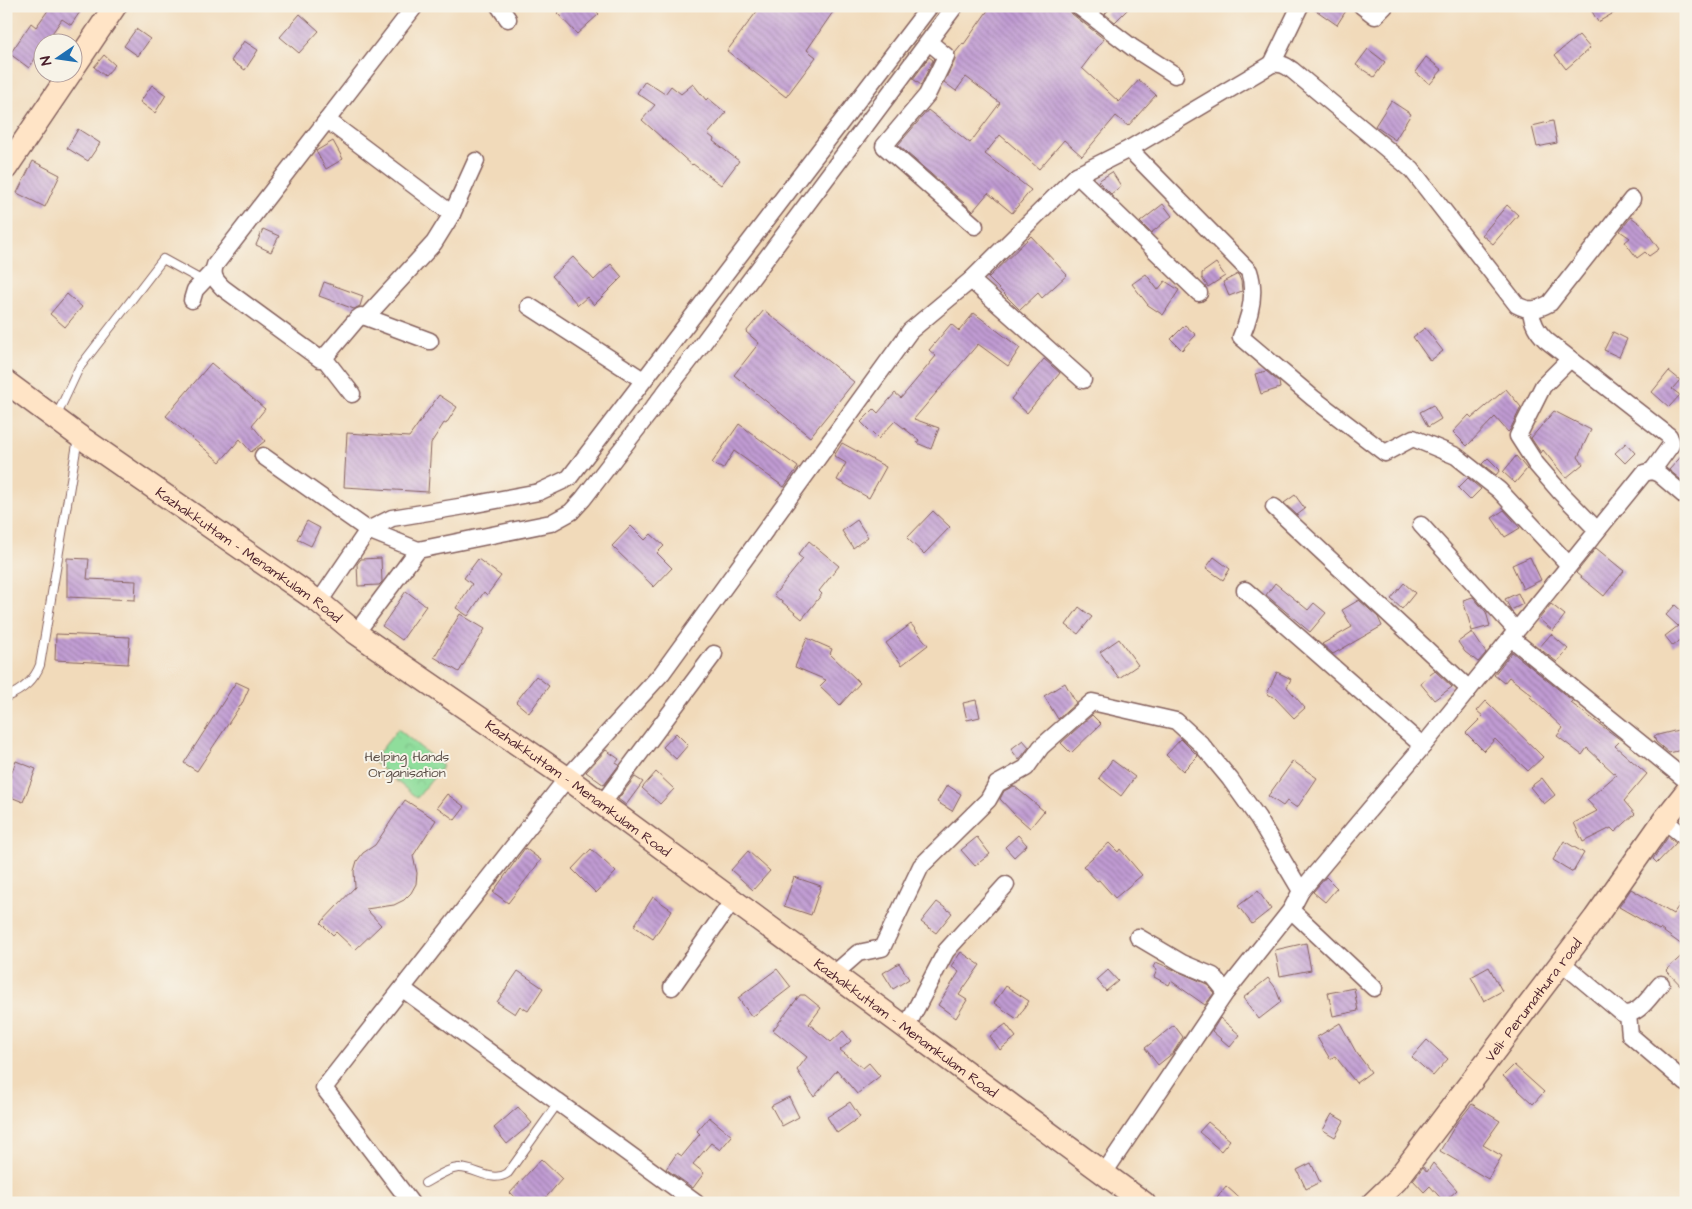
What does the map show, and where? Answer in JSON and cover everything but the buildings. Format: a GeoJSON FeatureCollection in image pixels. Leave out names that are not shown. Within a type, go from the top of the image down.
{"type":"FeatureCollection","features":[{"type":"Feature","properties":{"kind":"main road"},"geometry":{"type":"LineString","coordinates":[[82,56],[115,6]]}},
{"type":"Feature","properties":{"kind":"main road"},"geometry":{"type":"LineString","coordinates":[[6,168],[65,82]]}},
{"type":"Feature","properties":{"kind":"main road","name":"Kazhakkuttam - Menamkulam Road"},"geometry":{"type":"LineString","coordinates":[[6,382],[79,436],[319,602],[356,633],[567,778],[1144,1203]]}},
{"type":"Feature","properties":{"kind":"main road","name":"Veli- Perumathura road"},"geometry":{"type":"LineString","coordinates":[[1373,1203],[1396,1181],[1595,918],[1686,792]]}},
{"type":"Feature","properties":{"kind":"street"},"geometry":{"type":"LineString","coordinates":[[192,300],[195,290],[208,276],[214,265],[415,6]]}},
{"type":"Feature","properties":{"kind":"street"},"geometry":{"type":"LineString","coordinates":[[319,602],[368,530],[392,518],[539,492],[569,478],[930,6]]}},
{"type":"Feature","properties":{"kind":"street"},"geometry":{"type":"LineString","coordinates":[[263,456],[368,530],[418,550],[551,523],[571,512],[697,350],[955,6]]}},
{"type":"Feature","properties":{"kind":"street"},"geometry":{"type":"LineString","coordinates":[[1078,6],[1133,48],[1175,75]]}},
{"type":"Feature","properties":{"kind":"street"},"geometry":{"type":"LineString","coordinates":[[1272,64],[1300,6]]}},
{"type":"Feature","properties":{"kind":"street"},"geometry":{"type":"LineString","coordinates":[[1362,6],[1375,16],[1385,6]]}},
{"type":"Feature","properties":{"kind":"street"},"geometry":{"type":"LineString","coordinates":[[929,42],[946,56],[927,95],[884,146],[975,226]]}},
{"type":"Feature","properties":{"kind":"street"},"geometry":{"type":"LineString","coordinates":[[897,49],[913,62]]}},
{"type":"Feature","properties":{"kind":"street"},"geometry":{"type":"LineString","coordinates":[[411,1203],[324,1088],[567,778],[662,673],[910,331],[971,280],[1077,176],[1129,149],[1272,64],[1278,63],[1292,70],[1412,170],[1518,305],[1531,310],[1540,309],[1550,303],[1632,199]]}},
{"type":"Feature","properties":{"kind":"street"},"geometry":{"type":"LineString","coordinates":[[327,120],[452,214]]}},
{"type":"Feature","properties":{"kind":"street"},"geometry":{"type":"LineString","coordinates":[[1129,149],[1249,271],[1253,291],[1247,324],[1242,337],[1313,398],[1385,453],[1413,438],[1456,456],[1499,490],[1569,565]]}},
{"type":"Feature","properties":{"kind":"street"},"geometry":{"type":"LineString","coordinates":[[366,317],[434,243],[452,214],[476,161]]}},
{"type":"Feature","properties":{"kind":"street"},"geometry":{"type":"LineString","coordinates":[[1077,176],[1199,293]]}},
{"type":"Feature","properties":{"kind":"street"},"geometry":{"type":"LineString","coordinates":[[208,276],[214,277],[223,288],[316,358],[324,358],[361,316],[430,341]]}},
{"type":"Feature","properties":{"kind":"street"},"geometry":{"type":"LineString","coordinates":[[971,280],[1083,380]]}},
{"type":"Feature","properties":{"kind":"street"},"geometry":{"type":"LineString","coordinates":[[530,306],[643,380]]}},
{"type":"Feature","properties":{"kind":"street"},"geometry":{"type":"LineString","coordinates":[[1531,310],[1532,321],[1538,332],[1669,436],[1671,446],[1652,471]]}},
{"type":"Feature","properties":{"kind":"street"},"geometry":{"type":"LineString","coordinates":[[676,336],[697,350]]}},
{"type":"Feature","properties":{"kind":"street"},"geometry":{"type":"LineString","coordinates":[[324,358],[352,394]]}},
{"type":"Feature","properties":{"kind":"street"},"geometry":{"type":"LineString","coordinates":[[1570,359],[1543,386],[1518,436],[1536,464],[1597,530]]}},
{"type":"Feature","properties":{"kind":"street"},"geometry":{"type":"LineString","coordinates":[[1104,1173],[1226,992],[1292,910],[1301,891],[1423,746],[1644,473],[1652,471],[1659,474],[1686,497]]}},
{"type":"Feature","properties":{"kind":"street"},"geometry":{"type":"LineString","coordinates":[[1274,507],[1470,688]]}},
{"type":"Feature","properties":{"kind":"street"},"geometry":{"type":"LineString","coordinates":[[1421,525],[1513,634],[1686,780]]}},
{"type":"Feature","properties":{"kind":"street"},"geometry":{"type":"LineString","coordinates":[[356,633],[418,550]]}},
{"type":"Feature","properties":{"kind":"street"},"geometry":{"type":"LineString","coordinates":[[1245,590],[1423,746]]}},
{"type":"Feature","properties":{"kind":"street"},"geometry":{"type":"LineString","coordinates":[[602,804],[714,654]]}},
{"type":"Feature","properties":{"kind":"street"},"geometry":{"type":"LineString","coordinates":[[834,974],[858,953],[882,948],[921,866],[988,800],[997,784],[1026,768],[1041,748],[1092,702],[1176,721],[1201,744],[1230,779],[1258,818],[1301,891]]}},
{"type":"Feature","properties":{"kind":"street"},"geometry":{"type":"LineString","coordinates":[[1664,820],[1686,838]]}},
{"type":"Feature","properties":{"kind":"street"},"geometry":{"type":"LineString","coordinates":[[906,1028],[946,950],[1006,885]]}},
{"type":"Feature","properties":{"kind":"street"},"geometry":{"type":"LineString","coordinates":[[672,987],[733,900]]}},
{"type":"Feature","properties":{"kind":"street"},"geometry":{"type":"LineString","coordinates":[[1292,910],[1374,988]]}},
{"type":"Feature","properties":{"kind":"street"},"geometry":{"type":"LineString","coordinates":[[1138,937],[1182,963],[1214,976],[1226,992]]}},
{"type":"Feature","properties":{"kind":"street"},"geometry":{"type":"LineString","coordinates":[[1561,962],[1622,1013],[1628,1015],[1635,1012],[1661,984]]}},
{"type":"Feature","properties":{"kind":"street"},"geometry":{"type":"LineString","coordinates":[[403,989],[696,1203]]}},
{"type":"Feature","properties":{"kind":"street"},"geometry":{"type":"LineString","coordinates":[[1628,1015],[1630,1035],[1686,1083]]}},
{"type":"Feature","properties":{"kind":"lane"},"geometry":{"type":"LineString","coordinates":[[55,419],[79,368],[162,259],[208,276]]}},
{"type":"Feature","properties":{"kind":"lane"},"geometry":{"type":"LineString","coordinates":[[6,697],[15,693],[32,680],[40,665],[79,436]]}},
{"type":"Feature","properties":{"kind":"lane"},"geometry":{"type":"LineString","coordinates":[[425,1183],[458,1168],[496,1178],[508,1173],[558,1103]]}},
{"type":"Feature","properties":{"kind":"green space","name":"Helping Hands Organisation"},"geometry":{"type":"Polygon","coordinates":[[[398,729],[443,766],[417,798],[372,761],[398,729]]]}}]}
